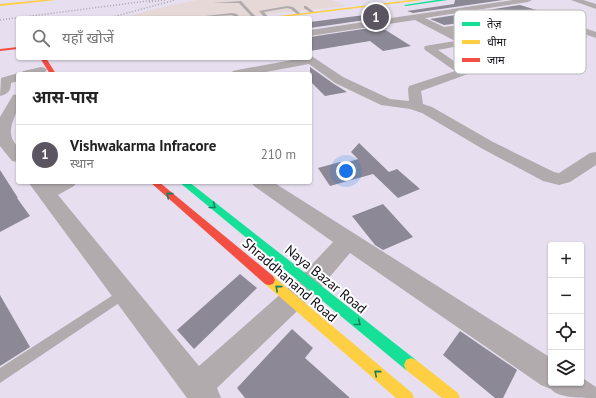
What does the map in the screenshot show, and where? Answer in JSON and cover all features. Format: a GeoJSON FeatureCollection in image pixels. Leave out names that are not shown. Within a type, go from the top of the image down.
{"type":"FeatureCollection","features":[{"type":"Feature","properties":{"kind":"street"},"geometry":{"type":"LineString","coordinates":[[0,5],[54,0]]}},
{"type":"Feature","properties":{"kind":"street"},"geometry":{"type":"LineString","coordinates":[[281,16],[354,5],[421,0]]}},
{"type":"Feature","properties":{"kind":"street"},"geometry":{"type":"LineString","coordinates":[[305,13],[330,14],[354,5],[404,5],[446,0]]}},
{"type":"Feature","properties":{"kind":"street"},"geometry":{"type":"LineString","coordinates":[[498,0],[507,3]]}},
{"type":"Feature","properties":{"kind":"street"},"geometry":{"type":"LineString","coordinates":[[461,10],[528,0]]}},
{"type":"Feature","properties":{"kind":"street"},"geometry":{"type":"LineString","coordinates":[[575,0],[596,7]]}},
{"type":"Feature","properties":{"kind":"street"},"geometry":{"type":"LineString","coordinates":[[590,0],[596,1]]}},
{"type":"Feature","properties":{"kind":"street"},"geometry":{"type":"LineString","coordinates":[[404,5],[438,28],[454,36]]}},
{"type":"Feature","properties":{"kind":"street"},"geometry":{"type":"LineString","coordinates":[[312,33],[454,11]]}},
{"type":"Feature","properties":{"kind":"street"},"geometry":{"type":"LineString","coordinates":[[330,14],[350,26]]}},
{"type":"Feature","properties":{"kind":"street"},"geometry":{"type":"LineString","coordinates":[[444,30],[454,29]]}},
{"type":"Feature","properties":{"kind":"street"},"geometry":{"type":"LineString","coordinates":[[586,32],[596,36]]}},
{"type":"Feature","properties":{"kind":"street"},"geometry":{"type":"LineString","coordinates":[[454,44],[429,48],[454,65]]}},
{"type":"Feature","properties":{"kind":"street"},"geometry":{"type":"LineString","coordinates":[[0,50],[16,48]]}},
{"type":"Feature","properties":{"kind":"street"},"geometry":{"type":"LineString","coordinates":[[0,54],[16,52]]}},
{"type":"Feature","properties":{"kind":"street"},"geometry":{"type":"LineString","coordinates":[[36,60],[42,72]]}},
{"type":"Feature","properties":{"kind":"street"},"geometry":{"type":"LineString","coordinates":[[45,60],[46,65],[51,72]]}},
{"type":"Feature","properties":{"kind":"street"},"geometry":{"type":"LineString","coordinates":[[247,72],[304,60]]}},
{"type":"Feature","properties":{"kind":"street"},"geometry":{"type":"LineString","coordinates":[[311,60],[344,82],[386,102],[416,106],[427,110],[487,145],[549,177],[559,179],[564,178],[596,157]]}},
{"type":"Feature","properties":{"kind":"street"},"geometry":{"type":"LineString","coordinates":[[416,106],[414,89],[458,74]]}},
{"type":"Feature","properties":{"kind":"street"},"geometry":{"type":"LineString","coordinates":[[0,92],[5,89],[5,81],[16,78]]}},
{"type":"Feature","properties":{"kind":"street"},"geometry":{"type":"LineString","coordinates":[[16,101],[4,122],[3,132],[4,139],[16,154]]}},
{"type":"Feature","properties":{"kind":"street"},"geometry":{"type":"LineString","coordinates":[[59,184],[41,188],[202,393],[348,240]]}},
{"type":"Feature","properties":{"kind":"street","name":"Shraddhanand Road"},"geometry":{"type":"LineString","coordinates":[[157,184],[300,292],[407,398]]}},
{"type":"Feature","properties":{"kind":"street","name":"Naya Bazar Road"},"geometry":{"type":"LineString","coordinates":[[185,184],[300,292],[453,398]]}},
{"type":"Feature","properties":{"kind":"street"},"geometry":{"type":"LineString","coordinates":[[263,184],[548,373]]}},
{"type":"Feature","properties":{"kind":"street"},"geometry":{"type":"LineString","coordinates":[[568,386],[586,398]]}},
{"type":"Feature","properties":{"kind":"lane"},"geometry":{"type":"LineString","coordinates":[[215,3],[240,2],[253,16]]}},
{"type":"Feature","properties":{"kind":"lane"},"geometry":{"type":"LineString","coordinates":[[211,16],[232,14],[237,16]]}},
{"type":"Feature","properties":{"kind":"lane"},"geometry":{"type":"LineString","coordinates":[[0,376],[124,293]]}},
{"type":"Feature","properties":{"kind":"shaded area"},"geometry":{"type":"Polygon","coordinates":[[[197,0],[332,0],[346,6],[253,16],[130,16],[197,0]]]}},
{"type":"Feature","properties":{"kind":"building"},"geometry":{"type":"Polygon","coordinates":[[[455,0],[503,0],[413,13],[407,11],[454,4],[455,0]]]}},
{"type":"Feature","properties":{"kind":"building"},"geometry":{"type":"Polygon","coordinates":[[[520,5],[536,10],[488,10],[520,5]]]}},
{"type":"Feature","properties":{"kind":"building"},"geometry":{"type":"Polygon","coordinates":[[[365,15],[372,19],[312,28],[312,22],[365,15]]]}},
{"type":"Feature","properties":{"kind":"building"},"geometry":{"type":"Polygon","coordinates":[[[454,15],[454,24],[444,25],[430,19],[454,15]]]}},
{"type":"Feature","properties":{"kind":"building"},"geometry":{"type":"Polygon","coordinates":[[[383,26],[387,29],[384,29],[411,46],[383,51],[370,41],[312,51],[312,37],[383,26]]]}},
{"type":"Feature","properties":{"kind":"building"},"geometry":{"type":"Polygon","coordinates":[[[310,67],[347,92],[325,96],[312,83],[312,72],[310,72],[310,67]]]}},
{"type":"Feature","properties":{"kind":"building"},"geometry":{"type":"Polygon","coordinates":[[[359,143],[389,172],[397,169],[420,189],[398,198],[373,174],[330,186],[318,168],[340,162],[342,164],[358,159],[351,152],[359,143]]]}},
{"type":"Feature","properties":{"kind":"building"},"geometry":{"type":"Polygon","coordinates":[[[0,170],[30,216],[0,232],[0,170]]]}},
{"type":"Feature","properties":{"kind":"building"},"geometry":{"type":"Polygon","coordinates":[[[383,204],[413,237],[383,250],[375,245],[352,216],[383,204]]]}},
{"type":"Feature","properties":{"kind":"building"},"geometry":{"type":"Polygon","coordinates":[[[240,274],[257,288],[194,349],[177,330],[240,274]]]}},
{"type":"Feature","properties":{"kind":"building"},"geometry":{"type":"Polygon","coordinates":[[[0,295],[30,347],[0,366],[0,295]]]}},
{"type":"Feature","properties":{"kind":"building"},"geometry":{"type":"Polygon","coordinates":[[[292,329],[313,348],[305,358],[350,398],[245,398],[237,388],[292,329]]]}},
{"type":"Feature","properties":{"kind":"building"},"geometry":{"type":"Polygon","coordinates":[[[460,331],[517,370],[503,398],[495,398],[443,355],[460,331]]]}},
{"type":"Feature","properties":{"kind":"railway"},"geometry":{"type":"LineString","coordinates":[[31,16],[155,0]]}},
{"type":"Feature","properties":{"kind":"railway"},"geometry":{"type":"LineString","coordinates":[[149,2],[165,0]]}},
{"type":"Feature","properties":{"kind":"railway"},"geometry":{"type":"LineString","coordinates":[[116,16],[175,0]]}},
{"type":"Feature","properties":{"kind":"railway"},"geometry":{"type":"LineString","coordinates":[[0,20],[16,18]]}},
{"type":"Feature","properties":{"kind":"traffic: fast"},"geometry":{"type":"LineString","coordinates":[[406,5],[446,0]]}},
{"type":"Feature","properties":{"kind":"traffic: fast"},"geometry":{"type":"LineString","coordinates":[[185,184],[411,365]]}},
{"type":"Feature","properties":{"kind":"traffic: slow"},"geometry":{"type":"LineString","coordinates":[[0,5],[54,0]]}},
{"type":"Feature","properties":{"kind":"traffic: slow"},"geometry":{"type":"LineString","coordinates":[[281,16],[421,0]]}},
{"type":"Feature","properties":{"kind":"traffic: slow"},"geometry":{"type":"LineString","coordinates":[[269,280],[407,398]]}},
{"type":"Feature","properties":{"kind":"traffic: slow"},"geometry":{"type":"LineString","coordinates":[[411,365],[453,398]]}},
{"type":"Feature","properties":{"kind":"traffic: jam"},"geometry":{"type":"LineString","coordinates":[[0,50],[16,48]]}},
{"type":"Feature","properties":{"kind":"traffic: jam"},"geometry":{"type":"LineString","coordinates":[[44,60],[52,72]]}},
{"type":"Feature","properties":{"kind":"traffic: jam"},"geometry":{"type":"LineString","coordinates":[[156,184],[269,280]]}},
{"type":"Feature","properties":{"kind":"place","name":"Vishwakarma Infracore"},"geometry":{"type":"Point","coordinates":[376,17]}}]}
